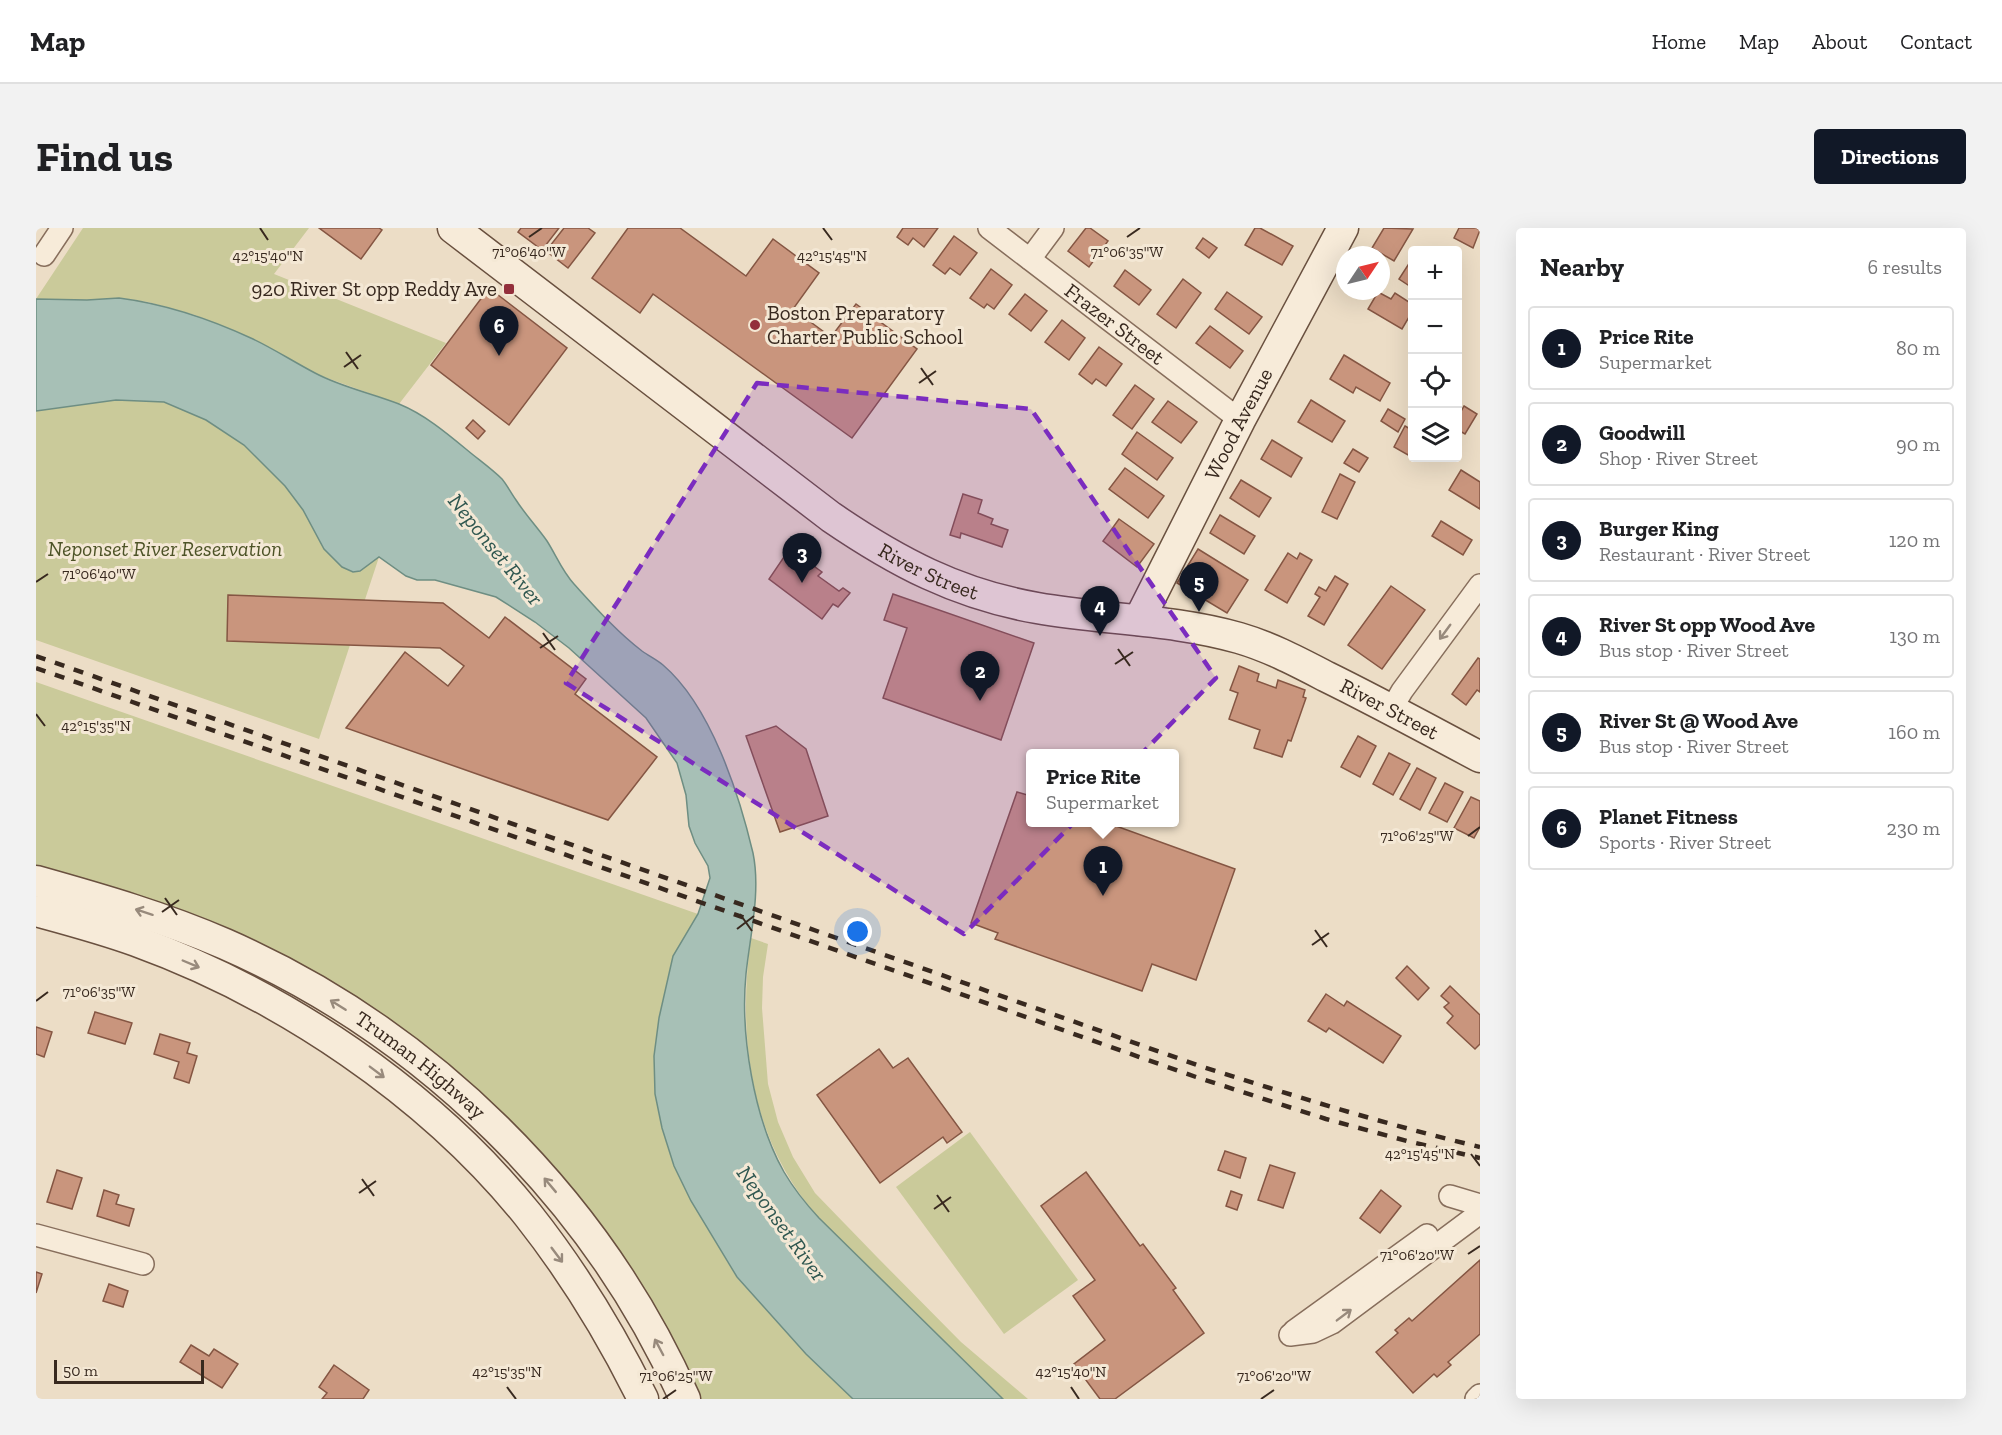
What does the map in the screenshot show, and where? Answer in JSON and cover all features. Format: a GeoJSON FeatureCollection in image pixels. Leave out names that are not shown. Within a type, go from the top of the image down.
{"type":"FeatureCollection","features":[{"type":"Feature","properties":{"kind":"main road","name":"Wood Avenue"},"geometry":{"type":"LineString","coordinates":[[1138,620],[1240,420],[1343,228]]}},
{"type":"Feature","properties":{"kind":"main road","name":"River Street"},"geometry":{"type":"LineString","coordinates":[[465,232],[821,510],[896,559],[964,590],[1015,604],[1061,612],[1200,628],[1260,645],[1291,658],[1480,757]]}},
{"type":"Feature","properties":{"kind":"main road","name":"Truman Highway"},"geometry":{"type":"LineString","coordinates":[[36,881],[158,917],[256,959],[350,1012],[440,1078],[523,1155],[585,1229],[651,1332],[685,1399]]}},
{"type":"Feature","properties":{"kind":"main road","name":"Truman Highway"},"geometry":{"type":"LineString","coordinates":[[36,911],[137,942],[228,981],[301,1021],[393,1084],[464,1147],[528,1215],[590,1302],[643,1399]]}},
{"type":"Feature","properties":{"kind":"street"},"geometry":{"type":"LineString","coordinates":[[44,255],[62,228]]}},
{"type":"Feature","properties":{"kind":"street","name":"Frazer Street"},"geometry":{"type":"LineString","coordinates":[[989,228],[1240,420]]}},
{"type":"Feature","properties":{"kind":"street"},"geometry":{"type":"LineString","coordinates":[[1030,260],[1053,228]]}},
{"type":"Feature","properties":{"kind":"street"},"geometry":{"type":"LineString","coordinates":[[1391,710],[1402,691],[1480,585]]}},
{"type":"Feature","properties":{"kind":"street"},"geometry":{"type":"LineString","coordinates":[[1450,1196],[1477,1207]]}},
{"type":"Feature","properties":{"kind":"street"},"geometry":{"type":"LineString","coordinates":[[1477,1207],[1332,1323],[1313,1332],[1290,1335],[1477,1207]]}},
{"type":"Feature","properties":{"kind":"street"},"geometry":{"type":"LineString","coordinates":[[36,1235],[143,1264]]}},
{"type":"Feature","properties":{"kind":"street"},"geometry":{"type":"LineString","coordinates":[[1476,1399],[1480,1395]]}},
{"type":"Feature","properties":{"kind":"highlighted area"},"geometry":{"type":"Polygon","coordinates":[[[757,383],[1031,409],[1216,678],[964,934],[566,683],[757,383]]]}},
{"type":"Feature","properties":{"kind":"green space"},"geometry":{"type":"Polygon","coordinates":[[[83,228],[309,228],[274,274],[446,343],[399,404],[316,374],[253,339],[195,315],[148,302],[119,298],[36,299],[83,228]]]}},
{"type":"Feature","properties":{"kind":"green space","name":"Neponset River Reservation"},"geometry":{"type":"Polygon","coordinates":[[[116,400],[164,402],[206,420],[244,445],[285,486],[303,510],[324,549],[360,571],[379,557],[319,739],[36,640],[36,411],[116,400]]]}},
{"type":"Feature","properties":{"kind":"green space"},"geometry":{"type":"Polygon","coordinates":[[[36,682],[698,914],[673,956],[659,1017],[654,1056],[655,1094],[662,1128],[674,1166],[691,1201],[737,1278],[806,1354],[853,1399],[701,1399],[658,1313],[602,1228],[556,1170],[507,1119],[197,917],[127,891],[36,866],[36,682]]]}},
{"type":"Feature","properties":{"kind":"green space"},"geometry":{"type":"Polygon","coordinates":[[[751,938],[768,944],[763,977],[762,1008],[768,1084],[778,1122],[793,1157],[815,1193],[877,1257],[961,1342],[1028,1399],[1003,1399],[819,1218],[796,1188],[777,1156],[763,1122],[754,1086],[748,1050],[746,1013],[751,938]]]}},
{"type":"Feature","properties":{"kind":"green space"},"geometry":{"type":"Polygon","coordinates":[[[970,1132],[1078,1280],[1004,1334],[896,1187],[970,1132]]]}},
{"type":"Feature","properties":{"kind":"water","name":"Neponset River"},"geometry":{"type":"Polygon","coordinates":[[[119,298],[171,308],[221,325],[261,343],[325,378],[399,404],[428,420],[502,479],[547,541],[574,584],[624,636],[663,665],[680,682],[695,703],[721,752],[740,804],[753,853],[756,883],[746,974],[745,1023],[751,1076],[757,1102],[774,1151],[792,1184],[819,1218],[1003,1399],[853,1399],[806,1354],[737,1277],[691,1201],[674,1166],[662,1128],[655,1094],[654,1056],[659,1018],[673,956],[698,914],[710,878],[708,866],[695,843],[689,826],[686,795],[677,763],[646,718],[569,648],[535,622],[496,597],[435,580],[417,580],[406,576],[379,557],[360,571],[353,572],[342,567],[324,549],[303,510],[285,486],[244,445],[206,420],[164,402],[116,400],[36,411],[36,299],[119,298]]]}},
{"type":"Feature","properties":{"kind":"building"},"geometry":{"type":"Polygon","coordinates":[[[319,228],[379,228],[382,230],[361,259],[319,228]]]}},
{"type":"Feature","properties":{"kind":"building"},"geometry":{"type":"Polygon","coordinates":[[[521,228],[559,228],[542,250],[518,232],[521,228]]]}},
{"type":"Feature","properties":{"kind":"building"},"geometry":{"type":"Polygon","coordinates":[[[564,228],[588,228],[595,233],[568,268],[546,251],[564,228]]]}},
{"type":"Feature","properties":{"kind":"building","name":"Boston Preparatory Charter Public School"},"geometry":{"type":"Polygon","coordinates":[[[628,228],[680,228],[746,276],[773,239],[819,273],[793,309],[831,337],[856,304],[917,349],[852,438],[653,294],[640,313],[592,278],[628,228]]]}},
{"type":"Feature","properties":{"kind":"building"},"geometry":{"type":"Polygon","coordinates":[[[903,228],[938,228],[924,247],[913,238],[908,245],[897,237],[903,228]]]}},
{"type":"Feature","properties":{"kind":"building"},"geometry":{"type":"Polygon","coordinates":[[[1086,228],[1090,228],[1108,241],[1089,267],[1068,251],[1086,228]]]}},
{"type":"Feature","properties":{"kind":"building"},"geometry":{"type":"Polygon","coordinates":[[[1255,228],[1260,228],[1293,246],[1282,265],[1245,245],[1255,228]]]}},
{"type":"Feature","properties":{"kind":"building"},"geometry":{"type":"Polygon","coordinates":[[[1384,228],[1413,229],[1394,261],[1390,259],[1390,246],[1373,246],[1384,228]]]}},
{"type":"Feature","properties":{"kind":"building"},"geometry":{"type":"Polygon","coordinates":[[[1459,228],[1480,230],[1473,248],[1454,238],[1459,228]]]}},
{"type":"Feature","properties":{"kind":"building"},"geometry":{"type":"Polygon","coordinates":[[[954,236],[977,253],[960,275],[950,268],[945,274],[933,265],[954,236]]]}},
{"type":"Feature","properties":{"kind":"building"},"geometry":{"type":"Polygon","coordinates":[[[1203,238],[1217,248],[1209,258],[1196,248],[1203,238]]]}},
{"type":"Feature","properties":{"kind":"building"},"geometry":{"type":"Polygon","coordinates":[[[1408,265],[1408,285],[1399,279],[1408,265]]]}},
{"type":"Feature","properties":{"kind":"building"},"geometry":{"type":"Polygon","coordinates":[[[991,269],[1012,285],[994,309],[987,304],[984,308],[970,298],[991,269]]]}},
{"type":"Feature","properties":{"kind":"building"},"geometry":{"type":"Polygon","coordinates":[[[1125,270],[1151,290],[1139,305],[1114,286],[1125,270]]]}},
{"type":"Feature","properties":{"kind":"building"},"geometry":{"type":"Polygon","coordinates":[[[1183,279],[1201,293],[1176,328],[1157,314],[1183,279]]]}},
{"type":"Feature","properties":{"kind":"building"},"geometry":{"type":"Polygon","coordinates":[[[489,288],[567,348],[509,425],[431,365],[489,288]]]}},
{"type":"Feature","properties":{"kind":"building"},"geometry":{"type":"Polygon","coordinates":[[[1227,292],[1262,317],[1249,334],[1215,309],[1227,292]]]}},
{"type":"Feature","properties":{"kind":"building"},"geometry":{"type":"Polygon","coordinates":[[[1395,293],[1408,301],[1408,319],[1402,329],[1368,309],[1373,300],[1390,300],[1395,293]]]}},
{"type":"Feature","properties":{"kind":"building"},"geometry":{"type":"Polygon","coordinates":[[[1025,294],[1047,311],[1031,331],[1009,314],[1025,294]]]}},
{"type":"Feature","properties":{"kind":"building"},"geometry":{"type":"Polygon","coordinates":[[[1062,320],[1085,338],[1069,360],[1045,342],[1062,320]]]}},
{"type":"Feature","properties":{"kind":"building"},"geometry":{"type":"Polygon","coordinates":[[[1210,326],[1243,351],[1230,368],[1196,343],[1210,326]]]}},
{"type":"Feature","properties":{"kind":"building"},"geometry":{"type":"Polygon","coordinates":[[[1099,347],[1122,364],[1106,386],[1096,379],[1092,384],[1079,374],[1099,347]]]}},
{"type":"Feature","properties":{"kind":"building"},"geometry":{"type":"Polygon","coordinates":[[[1344,355],[1390,383],[1380,401],[1356,387],[1353,393],[1330,379],[1344,355]]]}},
{"type":"Feature","properties":{"kind":"building"},"geometry":{"type":"Polygon","coordinates":[[[1135,385],[1154,399],[1132,429],[1113,415],[1135,385]]]}},
{"type":"Feature","properties":{"kind":"building"},"geometry":{"type":"Polygon","coordinates":[[[1311,400],[1345,421],[1332,442],[1298,422],[1311,400]]]}},
{"type":"Feature","properties":{"kind":"building"},"geometry":{"type":"Polygon","coordinates":[[[1168,401],[1197,422],[1181,443],[1152,422],[1168,401]]]}},
{"type":"Feature","properties":{"kind":"building"},"geometry":{"type":"Polygon","coordinates":[[[1464,406],[1477,414],[1465,434],[1462,432],[1464,406]]]}},
{"type":"Feature","properties":{"kind":"building"},"geometry":{"type":"Polygon","coordinates":[[[1388,409],[1405,419],[1398,432],[1381,421],[1388,409]]]}},
{"type":"Feature","properties":{"kind":"building"},"geometry":{"type":"Polygon","coordinates":[[[473,420],[485,431],[478,439],[466,428],[473,420]]]}},
{"type":"Feature","properties":{"kind":"building"},"geometry":{"type":"Polygon","coordinates":[[[1405,426],[1408,428],[1408,455],[1394,447],[1405,426]]]}},
{"type":"Feature","properties":{"kind":"building"},"geometry":{"type":"Polygon","coordinates":[[[1137,432],[1173,458],[1157,480],[1122,454],[1137,432]]]}},
{"type":"Feature","properties":{"kind":"building"},"geometry":{"type":"Polygon","coordinates":[[[1272,440],[1302,458],[1291,477],[1261,459],[1272,440]]]}},
{"type":"Feature","properties":{"kind":"building"},"geometry":{"type":"Polygon","coordinates":[[[1353,449],[1368,458],[1359,472],[1344,463],[1353,449]]]}},
{"type":"Feature","properties":{"kind":"building"},"geometry":{"type":"Polygon","coordinates":[[[1125,468],[1164,496],[1148,518],[1109,489],[1125,468]]]}},
{"type":"Feature","properties":{"kind":"building"},"geometry":{"type":"Polygon","coordinates":[[[1461,470],[1480,482],[1480,509],[1449,490],[1461,470]]]}},
{"type":"Feature","properties":{"kind":"building"},"geometry":{"type":"Polygon","coordinates":[[[1340,474],[1355,482],[1337,519],[1322,512],[1340,474]]]}},
{"type":"Feature","properties":{"kind":"building"},"geometry":{"type":"Polygon","coordinates":[[[1241,480],[1271,498],[1259,517],[1230,498],[1241,480]]]}},
{"type":"Feature","properties":{"kind":"building"},"geometry":{"type":"Polygon","coordinates":[[[963,494],[982,500],[978,513],[993,519],[991,524],[1008,530],[1002,547],[961,533],[960,538],[950,535],[963,494]]]}},
{"type":"Feature","properties":{"kind":"building"},"geometry":{"type":"Polygon","coordinates":[[[1220,515],[1255,536],[1244,554],[1210,533],[1220,515]]]}},
{"type":"Feature","properties":{"kind":"building"},"geometry":{"type":"Polygon","coordinates":[[[1119,519],[1154,544],[1137,567],[1103,541],[1119,519]]]}},
{"type":"Feature","properties":{"kind":"building"},"geometry":{"type":"Polygon","coordinates":[[[1441,521],[1472,540],[1463,555],[1432,536],[1441,521]]]}},
{"type":"Feature","properties":{"kind":"building"},"geometry":{"type":"Polygon","coordinates":[[[1198,549],[1248,580],[1227,613],[1177,583],[1198,549]]]}},
{"type":"Feature","properties":{"kind":"building"},"geometry":{"type":"Polygon","coordinates":[[[788,551],[802,562],[804,559],[822,572],[818,576],[839,591],[843,588],[850,593],[838,607],[833,604],[822,619],[769,579],[788,551]]]}},
{"type":"Feature","properties":{"kind":"building"},"geometry":{"type":"Polygon","coordinates":[[[1288,553],[1297,559],[1300,553],[1312,560],[1287,603],[1265,590],[1288,553]]]}},
{"type":"Feature","properties":{"kind":"building"},"geometry":{"type":"Polygon","coordinates":[[[1335,576],[1348,584],[1324,625],[1308,616],[1320,597],[1315,594],[1319,587],[1326,591],[1335,576]]]}},
{"type":"Feature","properties":{"kind":"building"},"geometry":{"type":"Polygon","coordinates":[[[1391,586],[1425,610],[1382,669],[1348,645],[1391,586]]]}},
{"type":"Feature","properties":{"kind":"building"},"geometry":{"type":"Polygon","coordinates":[[[893,594],[1034,643],[1001,740],[883,698],[907,628],[884,620],[893,594]]]}},
{"type":"Feature","properties":{"kind":"building"},"geometry":{"type":"Polygon","coordinates":[[[228,595],[443,603],[489,638],[505,617],[586,679],[575,694],[657,757],[608,820],[346,728],[405,652],[448,686],[464,666],[440,648],[227,641],[228,595]]]}},
{"type":"Feature","properties":{"kind":"building"},"geometry":{"type":"Polygon","coordinates":[[[1478,658],[1480,659],[1480,692],[1477,690],[1466,705],[1452,694],[1478,658]]]}},
{"type":"Feature","properties":{"kind":"building"},"geometry":{"type":"Polygon","coordinates":[[[1239,666],[1259,674],[1257,681],[1276,688],[1278,680],[1305,690],[1303,697],[1306,698],[1291,741],[1288,740],[1282,757],[1254,748],[1260,730],[1229,719],[1238,693],[1230,690],[1239,666]]]}},
{"type":"Feature","properties":{"kind":"building"},"geometry":{"type":"Polygon","coordinates":[[[776,726],[806,749],[828,816],[780,832],[746,736],[776,726]]]}},
{"type":"Feature","properties":{"kind":"building"},"geometry":{"type":"Polygon","coordinates":[[[1358,736],[1376,746],[1360,777],[1341,767],[1358,736]]]}},
{"type":"Feature","properties":{"kind":"building"},"geometry":{"type":"Polygon","coordinates":[[[1389,753],[1410,764],[1393,795],[1373,784],[1389,753]]]}},
{"type":"Feature","properties":{"kind":"building"},"geometry":{"type":"Polygon","coordinates":[[[1417,768],[1436,778],[1420,810],[1400,799],[1417,768]]]}},
{"type":"Feature","properties":{"kind":"building"},"geometry":{"type":"Polygon","coordinates":[[[1445,783],[1463,792],[1447,822],[1429,813],[1445,783]]]}},
{"type":"Feature","properties":{"kind":"building"},"geometry":{"type":"Polygon","coordinates":[[[1017,792],[1026,795],[1026,827],[1119,827],[1235,869],[1196,980],[1152,964],[1142,991],[995,939],[998,933],[971,923],[1017,792]]]}},
{"type":"Feature","properties":{"kind":"building"},"geometry":{"type":"Polygon","coordinates":[[[1471,797],[1480,801],[1480,827],[1474,838],[1454,828],[1471,797]]]}},
{"type":"Feature","properties":{"kind":"building"},"geometry":{"type":"Polygon","coordinates":[[[1407,966],[1429,988],[1418,1000],[1396,978],[1407,966]]]}},
{"type":"Feature","properties":{"kind":"building"},"geometry":{"type":"Polygon","coordinates":[[[1450,986],[1480,1015],[1480,1044],[1475,1049],[1447,1023],[1453,1016],[1444,1007],[1449,1003],[1441,996],[1450,986]]]}},
{"type":"Feature","properties":{"kind":"building"},"geometry":{"type":"Polygon","coordinates":[[[1326,994],[1344,1006],[1347,1001],[1401,1036],[1383,1063],[1329,1028],[1326,1032],[1308,1021],[1326,994]]]}},
{"type":"Feature","properties":{"kind":"building"},"geometry":{"type":"Polygon","coordinates":[[[95,1012],[132,1023],[125,1044],[88,1033],[95,1012]]]}},
{"type":"Feature","properties":{"kind":"building"},"geometry":{"type":"Polygon","coordinates":[[[36,1027],[52,1032],[44,1057],[36,1054],[36,1027]]]}},
{"type":"Feature","properties":{"kind":"building"},"geometry":{"type":"Polygon","coordinates":[[[160,1034],[190,1043],[187,1053],[197,1056],[189,1083],[174,1078],[179,1062],[154,1054],[160,1034]]]}},
{"type":"Feature","properties":{"kind":"building"},"geometry":{"type":"Polygon","coordinates":[[[879,1049],[893,1068],[908,1058],[962,1132],[947,1143],[943,1137],[880,1183],[817,1095],[879,1049]]]}},
{"type":"Feature","properties":{"kind":"building"},"geometry":{"type":"Polygon","coordinates":[[[1225,1151],[1246,1158],[1240,1178],[1218,1170],[1225,1151]]]}},
{"type":"Feature","properties":{"kind":"building"},"geometry":{"type":"Polygon","coordinates":[[[1270,1165],[1295,1173],[1283,1208],[1258,1200],[1270,1165]]]}},
{"type":"Feature","properties":{"kind":"building"},"geometry":{"type":"Polygon","coordinates":[[[57,1170],[82,1178],[72,1209],[47,1202],[57,1170]]]}},
{"type":"Feature","properties":{"kind":"building"},"geometry":{"type":"Polygon","coordinates":[[[1086,1172],[1140,1246],[1143,1244],[1176,1288],[1173,1290],[1204,1333],[1115,1399],[1100,1399],[1074,1364],[1105,1340],[1073,1296],[1095,1280],[1041,1206],[1086,1172]]]}},
{"type":"Feature","properties":{"kind":"building"},"geometry":{"type":"Polygon","coordinates":[[[104,1190],[119,1195],[116,1204],[134,1209],[129,1226],[97,1216],[104,1190]]]}},
{"type":"Feature","properties":{"kind":"building"},"geometry":{"type":"Polygon","coordinates":[[[1381,1190],[1401,1206],[1380,1233],[1360,1218],[1381,1190]]]}},
{"type":"Feature","properties":{"kind":"building"},"geometry":{"type":"Polygon","coordinates":[[[1231,1191],[1242,1195],[1237,1210],[1226,1206],[1231,1191]]]}},
{"type":"Feature","properties":{"kind":"building"},"geometry":{"type":"Polygon","coordinates":[[[1480,1260],[1480,1334],[1448,1362],[1451,1365],[1437,1377],[1434,1374],[1413,1393],[1376,1352],[1398,1333],[1395,1330],[1409,1318],[1412,1321],[1480,1260]]]}},
{"type":"Feature","properties":{"kind":"building"},"geometry":{"type":"Polygon","coordinates":[[[36,1272],[42,1274],[36,1293],[36,1272]]]}},
{"type":"Feature","properties":{"kind":"building"},"geometry":{"type":"Polygon","coordinates":[[[109,1284],[128,1291],[123,1307],[103,1301],[109,1284]]]}},
{"type":"Feature","properties":{"kind":"building"},"geometry":{"type":"Polygon","coordinates":[[[191,1345],[209,1356],[214,1349],[238,1364],[222,1388],[180,1362],[191,1345]]]}},
{"type":"Feature","properties":{"kind":"building"},"geometry":{"type":"Polygon","coordinates":[[[334,1365],[369,1390],[363,1399],[322,1399],[327,1393],[319,1387],[334,1365]]]}},
{"type":"Feature","properties":{"kind":"railway"},"geometry":{"type":"LineString","coordinates":[[36,656],[1200,1066],[1339,1109],[1480,1147]]}},
{"type":"Feature","properties":{"kind":"railway"},"geometry":{"type":"LineString","coordinates":[[36,668],[1196,1077],[1326,1119],[1480,1158]]}},
{"type":"Feature","properties":{"kind":"place","name":"920 River St opp Reddy Ave"},"geometry":{"type":"Point","coordinates":[509,289]}},
{"type":"Feature","properties":{"kind":"place","name":"Boston Preparatory Charter Public School"},"geometry":{"type":"Point","coordinates":[755,325]}},
{"type":"Feature","properties":{"kind":"place","name":"Planet Fitness"},"geometry":{"type":"Point","coordinates":[499,356]}},
{"type":"Feature","properties":{"kind":"place","name":"Burger King"},"geometry":{"type":"Point","coordinates":[802,583]}},
{"type":"Feature","properties":{"kind":"place","name":"River St @ Wood Ave"},"geometry":{"type":"Point","coordinates":[1199,612]}},
{"type":"Feature","properties":{"kind":"place","name":"River St opp Wood Ave"},"geometry":{"type":"Point","coordinates":[1100,636]}},
{"type":"Feature","properties":{"kind":"place","name":"Goodwill"},"geometry":{"type":"Point","coordinates":[980,701]}},
{"type":"Feature","properties":{"kind":"place","name":"Price Rite"},"geometry":{"type":"Point","coordinates":[1103,896]}}]}
